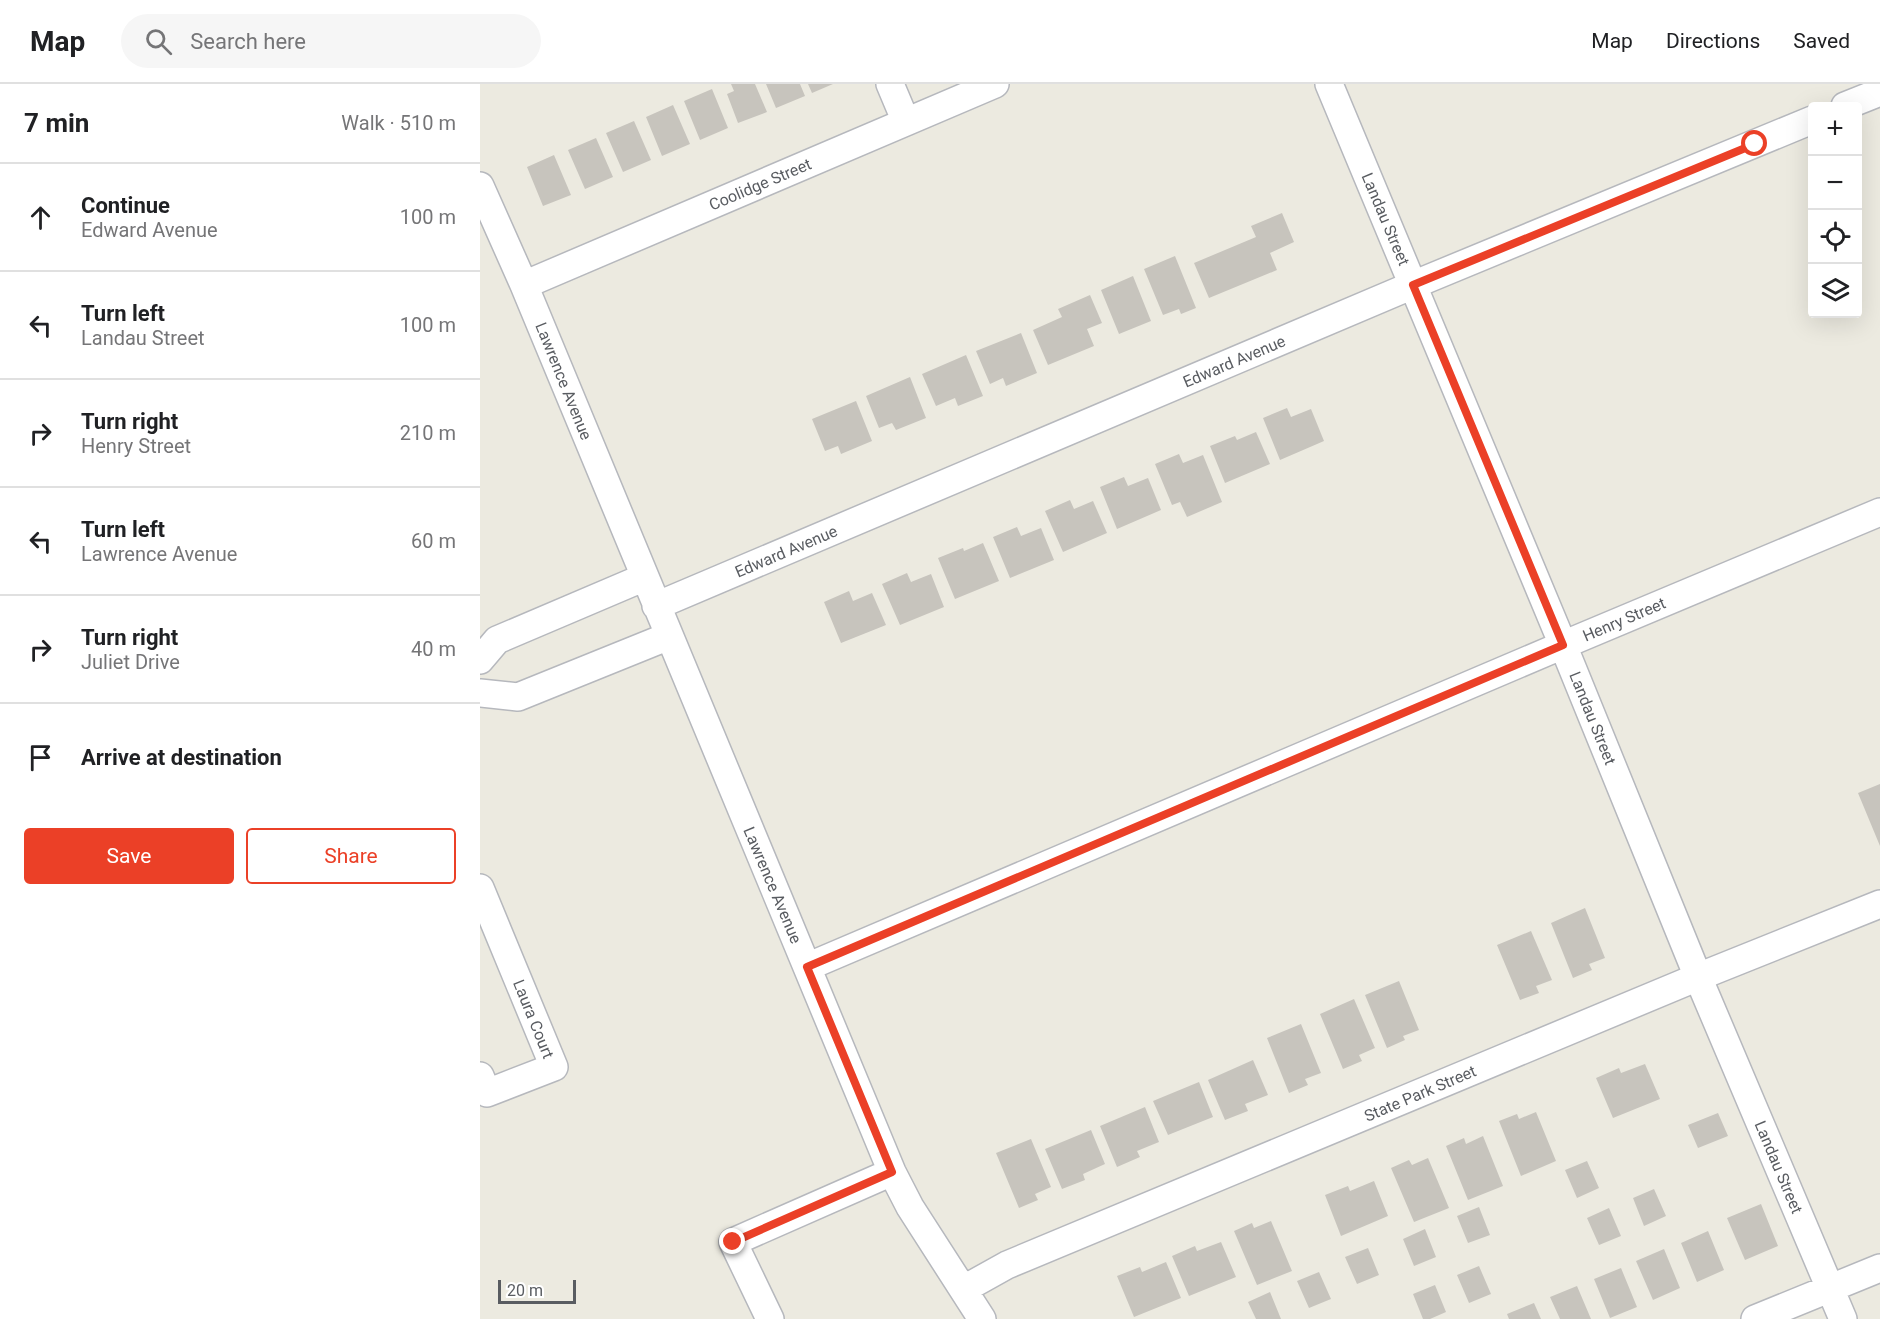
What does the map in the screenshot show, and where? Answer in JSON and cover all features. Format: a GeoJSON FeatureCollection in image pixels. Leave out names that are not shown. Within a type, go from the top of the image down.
{"type":"FeatureCollection","features":[{"type":"Feature","properties":{"kind":"street"},"geometry":{"type":"LineString","coordinates":[[890,84],[906,122]]}},
{"type":"Feature","properties":{"kind":"street","name":"Coolidge Street"},"geometry":{"type":"LineString","coordinates":[[524,285],[995,84]]}},
{"type":"Feature","properties":{"kind":"street","name":"Landau Street"},"geometry":{"type":"LineString","coordinates":[[1329,84],[1563,645],[1698,977],[1843,1319]]}},
{"type":"Feature","properties":{"kind":"street"},"geometry":{"type":"LineString","coordinates":[[1855,102],[1880,92]]}},
{"type":"Feature","properties":{"kind":"street","name":"Edward Avenue"},"geometry":{"type":"LineString","coordinates":[[656,606],[1413,285],[1808,122]]}},
{"type":"Feature","properties":{"kind":"street","name":"Lawrence Avenue"},"geometry":{"type":"LineString","coordinates":[[480,186],[524,285],[892,1172],[910,1207],[982,1319]]}},
{"type":"Feature","properties":{"kind":"street","name":"Henry Street"},"geometry":{"type":"LineString","coordinates":[[807,967],[1880,512]]}},
{"type":"Feature","properties":{"kind":"street"},"geometry":{"type":"LineString","coordinates":[[480,660],[497,640],[645,577]]}},
{"type":"Feature","properties":{"kind":"street"},"geometry":{"type":"LineString","coordinates":[[480,693],[518,697],[669,636]]}},
{"type":"Feature","properties":{"kind":"street","name":"Laura Court"},"geometry":{"type":"LineString","coordinates":[[480,888],[554,1067],[487,1093],[480,1076]]}},
{"type":"Feature","properties":{"kind":"street","name":"State Park Street"},"geometry":{"type":"LineString","coordinates":[[964,1289],[1007,1265],[1698,977],[1880,904]]}},
{"type":"Feature","properties":{"kind":"street"},"geometry":{"type":"LineString","coordinates":[[770,1319],[733,1242],[892,1172]]}},
{"type":"Feature","properties":{"kind":"street"},"geometry":{"type":"LineString","coordinates":[[1755,1319],[1880,1268]]}},
{"type":"Feature","properties":{"kind":"building"},"geometry":{"type":"Polygon","coordinates":[[[731,84],[755,84],[767,112],[738,123],[727,94],[734,91],[731,84]]]}},
{"type":"Feature","properties":{"kind":"building"},"geometry":{"type":"Polygon","coordinates":[[[766,84],[800,84],[805,96],[776,108],[766,84]]]}},
{"type":"Feature","properties":{"kind":"building"},"geometry":{"type":"Polygon","coordinates":[[[808,84],[833,84],[812,93],[808,84]]]}},
{"type":"Feature","properties":{"kind":"building"},"geometry":{"type":"Polygon","coordinates":[[[712,89],[728,128],[700,140],[684,101],[712,89]]]}},
{"type":"Feature","properties":{"kind":"building"},"geometry":{"type":"Polygon","coordinates":[[[673,105],[690,144],[662,156],[646,117],[673,105]]]}},
{"type":"Feature","properties":{"kind":"building"},"geometry":{"type":"Polygon","coordinates":[[[634,121],[651,160],[623,172],[606,133],[634,121]]]}},
{"type":"Feature","properties":{"kind":"building"},"geometry":{"type":"Polygon","coordinates":[[[596,138],[613,177],[585,189],[568,150],[596,138]]]}},
{"type":"Feature","properties":{"kind":"building"},"geometry":{"type":"Polygon","coordinates":[[[554,155],[571,195],[543,206],[527,167],[554,155]]]}},
{"type":"Feature","properties":{"kind":"building"},"geometry":{"type":"Polygon","coordinates":[[[1282,213],[1294,242],[1270,253],[1277,270],[1209,298],[1194,263],[1256,237],[1251,226],[1282,213]]]}},
{"type":"Feature","properties":{"kind":"building"},"geometry":{"type":"Polygon","coordinates":[[[1175,256],[1196,308],[1181,314],[1179,309],[1163,315],[1144,269],[1175,256]]]}},
{"type":"Feature","properties":{"kind":"building"},"geometry":{"type":"Polygon","coordinates":[[[1133,276],[1151,321],[1119,334],[1101,290],[1133,276]]]}},
{"type":"Feature","properties":{"kind":"building"},"geometry":{"type":"Polygon","coordinates":[[[1090,295],[1102,323],[1087,329],[1094,346],[1048,365],[1033,330],[1062,317],[1058,309],[1090,295]]]}},
{"type":"Feature","properties":{"kind":"building"},"geometry":{"type":"Polygon","coordinates":[[[1021,333],[1037,373],[1006,386],[1003,378],[990,384],[976,351],[1021,333]]]}},
{"type":"Feature","properties":{"kind":"building"},"geometry":{"type":"Polygon","coordinates":[[[966,355],[983,396],[958,406],[955,398],[936,406],[922,374],[966,355]]]}},
{"type":"Feature","properties":{"kind":"building"},"geometry":{"type":"Polygon","coordinates":[[[910,377],[926,418],[896,430],[892,423],[879,428],[866,396],[910,377]]]}},
{"type":"Feature","properties":{"kind":"building"},"geometry":{"type":"Polygon","coordinates":[[[856,401],[872,441],[841,454],[838,446],[825,451],[812,419],[856,401]]]}},
{"type":"Feature","properties":{"kind":"building"},"geometry":{"type":"Polygon","coordinates":[[[1287,408],[1291,417],[1311,409],[1324,441],[1280,460],[1263,418],[1287,408]]]}},
{"type":"Feature","properties":{"kind":"building"},"geometry":{"type":"Polygon","coordinates":[[[1256,432],[1270,464],[1225,483],[1210,446],[1235,436],[1237,440],[1256,432]]]}},
{"type":"Feature","properties":{"kind":"building"},"geometry":{"type":"Polygon","coordinates":[[[1179,454],[1183,463],[1203,455],[1222,502],[1187,517],[1180,502],[1172,505],[1155,464],[1179,454]]]}},
{"type":"Feature","properties":{"kind":"building"},"geometry":{"type":"Polygon","coordinates":[[[1124,477],[1128,486],[1148,478],[1161,510],[1117,529],[1100,487],[1124,477]]]}},
{"type":"Feature","properties":{"kind":"building"},"geometry":{"type":"Polygon","coordinates":[[[1070,500],[1074,509],[1093,501],[1107,533],[1063,552],[1045,511],[1070,500]]]}},
{"type":"Feature","properties":{"kind":"building"},"geometry":{"type":"Polygon","coordinates":[[[1017,527],[1021,536],[1041,528],[1054,560],[1010,578],[993,537],[1017,527]]]}},
{"type":"Feature","properties":{"kind":"building"},"geometry":{"type":"Polygon","coordinates":[[[983,543],[999,581],[955,599],[938,558],[983,543]]]}},
{"type":"Feature","properties":{"kind":"building"},"geometry":{"type":"Polygon","coordinates":[[[907,573],[911,582],[931,574],[944,607],[900,625],[882,584],[907,573]]]}},
{"type":"Feature","properties":{"kind":"building"},"geometry":{"type":"Polygon","coordinates":[[[849,591],[853,601],[872,593],[886,625],[841,643],[824,602],[849,591]]]}},
{"type":"Feature","properties":{"kind":"building"},"geometry":{"type":"Polygon","coordinates":[[[1880,784],[1880,846],[1858,793],[1880,784]]]}},
{"type":"Feature","properties":{"kind":"building"},"geometry":{"type":"Polygon","coordinates":[[[1585,908],[1605,958],[1589,964],[1592,970],[1573,978],[1551,923],[1585,908]]]}},
{"type":"Feature","properties":{"kind":"building"},"geometry":{"type":"Polygon","coordinates":[[[1531,931],[1552,980],[1536,986],[1539,993],[1520,1000],[1497,945],[1531,931]]]}},
{"type":"Feature","properties":{"kind":"building"},"geometry":{"type":"Polygon","coordinates":[[[1399,981],[1419,1030],[1403,1036],[1405,1040],[1387,1048],[1365,995],[1399,981]]]}},
{"type":"Feature","properties":{"kind":"building"},"geometry":{"type":"Polygon","coordinates":[[[1354,999],[1375,1048],[1359,1055],[1362,1061],[1343,1069],[1320,1014],[1354,999]]]}},
{"type":"Feature","properties":{"kind":"building"},"geometry":{"type":"Polygon","coordinates":[[[1301,1024],[1321,1073],[1305,1079],[1308,1085],[1289,1093],[1267,1038],[1301,1024]]]}},
{"type":"Feature","properties":{"kind":"building"},"geometry":{"type":"Polygon","coordinates":[[[1253,1060],[1268,1095],[1245,1104],[1248,1111],[1225,1120],[1208,1080],[1253,1060]]]}},
{"type":"Feature","properties":{"kind":"building"},"geometry":{"type":"Polygon","coordinates":[[[1645,1064],[1660,1099],[1613,1118],[1596,1078],[1619,1068],[1621,1073],[1645,1064]]]}},
{"type":"Feature","properties":{"kind":"building"},"geometry":{"type":"Polygon","coordinates":[[[1199,1082],[1213,1117],[1168,1135],[1153,1101],[1199,1082]]]}},
{"type":"Feature","properties":{"kind":"building"},"geometry":{"type":"Polygon","coordinates":[[[1145,1107],[1159,1142],[1137,1151],[1140,1157],[1117,1167],[1100,1126],[1145,1107]]]}},
{"type":"Feature","properties":{"kind":"building"},"geometry":{"type":"Polygon","coordinates":[[[1536,1112],[1556,1161],[1521,1176],[1499,1121],[1517,1114],[1519,1119],[1536,1112]]]}},
{"type":"Feature","properties":{"kind":"building"},"geometry":{"type":"Polygon","coordinates":[[[1718,1113],[1728,1136],[1698,1148],[1688,1125],[1718,1113]]]}},
{"type":"Feature","properties":{"kind":"building"},"geometry":{"type":"Polygon","coordinates":[[[1091,1130],[1105,1164],[1083,1174],[1085,1180],[1062,1189],[1045,1149],[1091,1130]]]}},
{"type":"Feature","properties":{"kind":"building"},"geometry":{"type":"Polygon","coordinates":[[[1483,1136],[1503,1186],[1468,1200],[1446,1146],[1464,1138],[1466,1144],[1483,1136]]]}},
{"type":"Feature","properties":{"kind":"building"},"geometry":{"type":"Polygon","coordinates":[[[1031,1139],[1051,1187],[1035,1194],[1038,1200],[1019,1208],[996,1153],[1031,1139]]]}},
{"type":"Feature","properties":{"kind":"building"},"geometry":{"type":"Polygon","coordinates":[[[1428,1158],[1449,1208],[1414,1222],[1391,1168],[1409,1160],[1412,1165],[1428,1158]]]}},
{"type":"Feature","properties":{"kind":"building"},"geometry":{"type":"Polygon","coordinates":[[[1587,1161],[1599,1188],[1577,1198],[1565,1170],[1587,1161]]]}},
{"type":"Feature","properties":{"kind":"building"},"geometry":{"type":"Polygon","coordinates":[[[1374,1181],[1388,1216],[1341,1236],[1325,1195],[1348,1186],[1350,1191],[1374,1181]]]}},
{"type":"Feature","properties":{"kind":"building"},"geometry":{"type":"Polygon","coordinates":[[[1654,1189],[1666,1216],[1644,1226],[1633,1198],[1654,1189]]]}},
{"type":"Feature","properties":{"kind":"building"},"geometry":{"type":"Polygon","coordinates":[[[1761,1204],[1778,1246],[1745,1260],[1727,1218],[1761,1204]]]}},
{"type":"Feature","properties":{"kind":"building"},"geometry":{"type":"Polygon","coordinates":[[[1479,1207],[1490,1235],[1468,1243],[1457,1216],[1479,1207]]]}},
{"type":"Feature","properties":{"kind":"building"},"geometry":{"type":"Polygon","coordinates":[[[1609,1208],[1621,1236],[1599,1245],[1587,1218],[1609,1208]]]}},
{"type":"Feature","properties":{"kind":"building"},"geometry":{"type":"Polygon","coordinates":[[[1271,1221],[1292,1271],[1257,1285],[1234,1231],[1252,1223],[1254,1228],[1271,1221]]]}},
{"type":"Feature","properties":{"kind":"building"},"geometry":{"type":"Polygon","coordinates":[[[1425,1229],[1436,1257],[1414,1266],[1403,1239],[1425,1229]]]}},
{"type":"Feature","properties":{"kind":"building"},"geometry":{"type":"Polygon","coordinates":[[[1708,1231],[1724,1270],[1697,1282],[1681,1243],[1708,1231]]]}},
{"type":"Feature","properties":{"kind":"building"},"geometry":{"type":"Polygon","coordinates":[[[1221,1242],[1236,1277],[1189,1296],[1172,1256],[1195,1246],[1197,1251],[1221,1242]]]}},
{"type":"Feature","properties":{"kind":"building"},"geometry":{"type":"Polygon","coordinates":[[[1368,1248],[1379,1275],[1357,1284],[1345,1257],[1368,1248]]]}},
{"type":"Feature","properties":{"kind":"building"},"geometry":{"type":"Polygon","coordinates":[[[1664,1249],[1680,1288],[1653,1300],[1636,1261],[1664,1249]]]}},
{"type":"Feature","properties":{"kind":"building"},"geometry":{"type":"Polygon","coordinates":[[[1166,1262],[1181,1298],[1134,1317],[1117,1276],[1140,1267],[1142,1272],[1166,1262]]]}},
{"type":"Feature","properties":{"kind":"building"},"geometry":{"type":"Polygon","coordinates":[[[1479,1266],[1491,1294],[1469,1303],[1457,1275],[1479,1266]]]}},
{"type":"Feature","properties":{"kind":"building"},"geometry":{"type":"Polygon","coordinates":[[[1621,1268],[1637,1307],[1610,1318],[1594,1279],[1621,1268]]]}},
{"type":"Feature","properties":{"kind":"building"},"geometry":{"type":"Polygon","coordinates":[[[1319,1272],[1331,1299],[1309,1308],[1297,1281],[1319,1272]]]}},
{"type":"Feature","properties":{"kind":"building"},"geometry":{"type":"Polygon","coordinates":[[[1435,1285],[1446,1312],[1430,1319],[1423,1319],[1413,1294],[1435,1285]]]}},
{"type":"Feature","properties":{"kind":"building"},"geometry":{"type":"Polygon","coordinates":[[[1577,1286],[1591,1319],[1560,1319],[1550,1297],[1577,1286]]]}},
{"type":"Feature","properties":{"kind":"building"},"geometry":{"type":"Polygon","coordinates":[[[1270,1292],[1281,1319],[1256,1319],[1248,1302],[1270,1292]]]}},
{"type":"Feature","properties":{"kind":"building"},"geometry":{"type":"Polygon","coordinates":[[[1534,1303],[1541,1319],[1509,1319],[1507,1314],[1534,1303]]]}},
{"type":"Feature","properties":{"kind":"route"},"geometry":{"type":"LineString","coordinates":[[733,1242],[892,1172],[807,967],[1563,645],[1413,285],[1755,144]]}}]}
